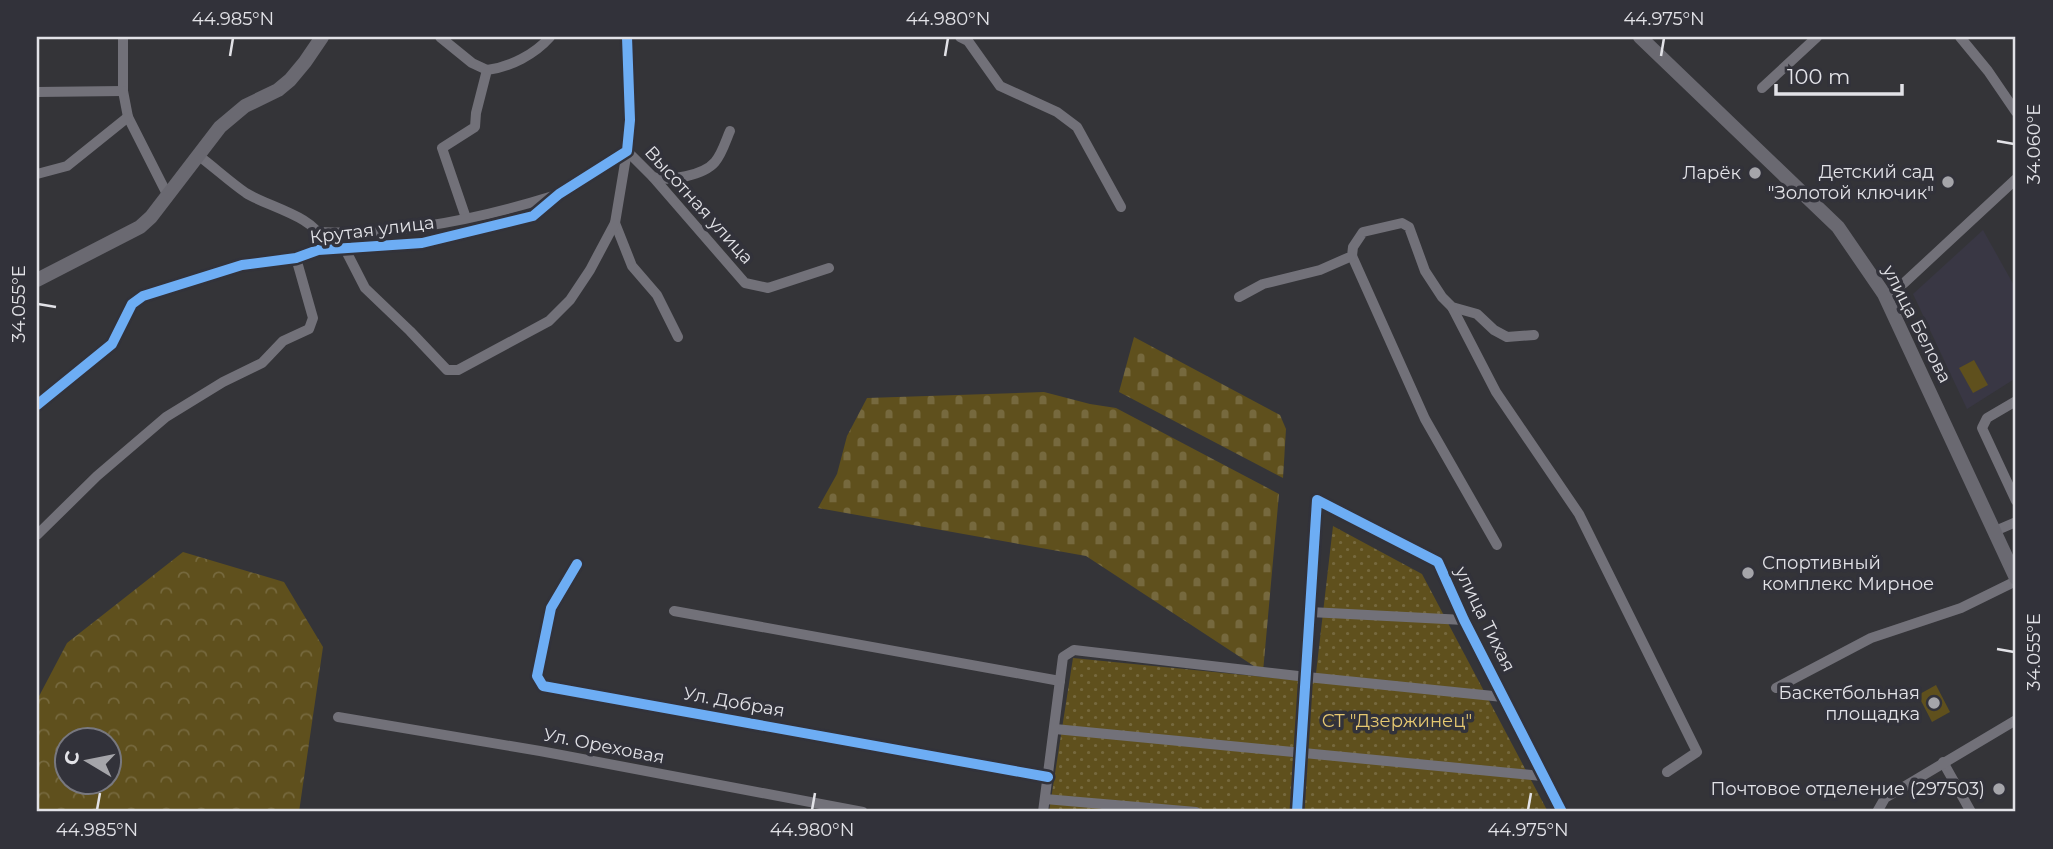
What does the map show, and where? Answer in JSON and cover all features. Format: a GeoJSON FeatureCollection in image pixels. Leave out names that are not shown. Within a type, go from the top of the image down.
{"type":"FeatureCollection","features":[{"type":"Feature","properties":{"kind":"main road"},"geometry":{"type":"LineString","coordinates":[[37,280],[140,227],[168,196],[220,127],[233,115],[278,90],[290,80],[322,37]]}},
{"type":"Feature","properties":{"kind":"main road","name":"улица Белова"},"geometry":{"type":"LineString","coordinates":[[1640,37],[1838,227],[1884,294],[2016,579]]}},
{"type":"Feature","properties":{"kind":"street"},"geometry":{"type":"LineString","coordinates":[[123,37],[123,91],[128,117],[168,196]]}},
{"type":"Feature","properties":{"kind":"street"},"geometry":{"type":"LineString","coordinates":[[440,37],[472,63],[487,70],[504,67],[538,50],[550,37]]}},
{"type":"Feature","properties":{"kind":"street"},"geometry":{"type":"LineString","coordinates":[[627,37],[630,120],[627,151]]}},
{"type":"Feature","properties":{"kind":"street"},"geometry":{"type":"LineString","coordinates":[[960,37],[968,41],[1000,86],[1057,112],[1077,127],[1121,207]]}},
{"type":"Feature","properties":{"kind":"street"},"geometry":{"type":"LineString","coordinates":[[1762,88],[1816,37]]}},
{"type":"Feature","properties":{"kind":"street"},"geometry":{"type":"LineString","coordinates":[[1961,37],[2016,112]]}},
{"type":"Feature","properties":{"kind":"street"},"geometry":{"type":"LineString","coordinates":[[466,218],[442,148],[475,127],[475,113],[487,70]]}},
{"type":"Feature","properties":{"kind":"street"},"geometry":{"type":"LineString","coordinates":[[37,92],[123,91]]}},
{"type":"Feature","properties":{"kind":"street"},"geometry":{"type":"LineString","coordinates":[[37,174],[67,166],[128,117]]}},
{"type":"Feature","properties":{"kind":"street"},"geometry":{"type":"LineString","coordinates":[[653,177],[673,179],[702,170],[715,162],[730,131]]}},
{"type":"Feature","properties":{"kind":"street","name":"Высотная улица"},"geometry":{"type":"LineString","coordinates":[[627,151],[745,283],[768,288],[829,268]]}},
{"type":"Feature","properties":{"kind":"street","name":"Высотная улица"},"geometry":{"type":"LineString","coordinates":[[345,249],[365,288],[447,370],[453,371],[549,321],[570,300],[590,270],[615,223],[627,151]]}},
{"type":"Feature","properties":{"kind":"street","name":"Крутая улица"},"geometry":{"type":"LineString","coordinates":[[37,405],[112,344],[132,304],[143,296],[242,265],[296,258],[318,250],[422,243],[533,216],[559,194],[627,151]]}},
{"type":"Feature","properties":{"kind":"street"},"geometry":{"type":"LineString","coordinates":[[199,156],[247,194],[306,222],[320,232],[361,234],[496,214],[559,194]]}},
{"type":"Feature","properties":{"kind":"street"},"geometry":{"type":"LineString","coordinates":[[1884,294],[1904,283],[2016,178]]}},
{"type":"Feature","properties":{"kind":"street"},"geometry":{"type":"LineString","coordinates":[[615,223],[632,266],[657,295],[678,337]]}},
{"type":"Feature","properties":{"kind":"street"},"geometry":{"type":"LineString","coordinates":[[1497,545],[1425,419],[1352,256],[1353,247],[1363,232],[1405,223],[1409,227],[1425,271],[1452,307],[1496,392],[1579,514],[1697,752],[1667,772]]}},
{"type":"Feature","properties":{"kind":"street"},"geometry":{"type":"LineString","coordinates":[[318,250],[323,241],[320,232]]}},
{"type":"Feature","properties":{"kind":"street"},"geometry":{"type":"LineString","coordinates":[[361,234],[392,245]]}},
{"type":"Feature","properties":{"kind":"street"},"geometry":{"type":"LineString","coordinates":[[1239,297],[1263,284],[1320,270],[1352,256]]}},
{"type":"Feature","properties":{"kind":"street"},"geometry":{"type":"LineString","coordinates":[[37,536],[97,476],[166,417],[223,382],[262,363],[284,341],[309,329],[313,318],[296,258]]}},
{"type":"Feature","properties":{"kind":"street"},"geometry":{"type":"LineString","coordinates":[[1452,307],[1477,314],[1494,330],[1507,337],[1534,335]]}},
{"type":"Feature","properties":{"kind":"street"},"geometry":{"type":"LineString","coordinates":[[2016,401],[1987,418],[1982,428],[2016,501]]}},
{"type":"Feature","properties":{"kind":"street","name":"улица Тихая"},"geometry":{"type":"LineString","coordinates":[[1310,612],[1317,500],[1438,562],[1464,620],[1562,812]]}},
{"type":"Feature","properties":{"kind":"street"},"geometry":{"type":"LineString","coordinates":[[1995,531],[2016,522]]}},
{"type":"Feature","properties":{"kind":"street","name":"Ул. Добрая"},"geometry":{"type":"LineString","coordinates":[[577,564],[551,608],[537,676],[542,686],[1048,777]]}},
{"type":"Feature","properties":{"kind":"street"},"geometry":{"type":"LineString","coordinates":[[1776,688],[1871,638],[1961,608],[2016,579]]}},
{"type":"Feature","properties":{"kind":"street"},"geometry":{"type":"LineString","coordinates":[[674,611],[1060,681]]}},
{"type":"Feature","properties":{"kind":"street"},"geometry":{"type":"LineString","coordinates":[[1297,812],[1310,612],[1464,620]]}},
{"type":"Feature","properties":{"kind":"street"},"geometry":{"type":"LineString","coordinates":[[1043,812],[1063,657],[1074,650],[1503,697]]}},
{"type":"Feature","properties":{"kind":"street","name":"Ул. Ореховая"},"geometry":{"type":"LineString","coordinates":[[338,717],[540,751],[863,812]]}},
{"type":"Feature","properties":{"kind":"street"},"geometry":{"type":"LineString","coordinates":[[1878,812],[1885,798],[2016,720]]}},
{"type":"Feature","properties":{"kind":"street"},"geometry":{"type":"LineString","coordinates":[[1055,729],[1542,776]]}},
{"type":"Feature","properties":{"kind":"street"},"geometry":{"type":"LineString","coordinates":[[1943,762],[1971,812]]}},
{"type":"Feature","properties":{"kind":"street"},"geometry":{"type":"LineString","coordinates":[[1045,799],[1196,812]]}},
{"type":"Feature","properties":{"kind":"shaded area"},"geometry":{"type":"Polygon","coordinates":[[[1983,230],[2016,289],[2016,378],[1967,409],[1913,294],[1983,230]]]}},
{"type":"Feature","properties":{"kind":"green space"},"geometry":{"type":"Polygon","coordinates":[[[1134,337],[1280,415],[1286,429],[1283,478],[1119,392],[1134,337]]]}},
{"type":"Feature","properties":{"kind":"green space"},"geometry":{"type":"Polygon","coordinates":[[[1974,360],[1988,385],[1973,393],[1959,368],[1974,360]]]}},
{"type":"Feature","properties":{"kind":"green space"},"geometry":{"type":"Polygon","coordinates":[[[1044,392],[1116,408],[1279,494],[1263,672],[1086,556],[818,508],[837,474],[847,436],[867,398],[1044,392]]]}},
{"type":"Feature","properties":{"kind":"green space","name":"СТ \"Дзержинец\""},"geometry":{"type":"Polygon","coordinates":[[[1333,526],[1422,574],[1548,812],[1049,812],[1073,658],[1315,682],[1333,526]]]}},
{"type":"Feature","properties":{"kind":"green space"},"geometry":{"type":"Polygon","coordinates":[[[183,552],[284,582],[323,647],[299,812],[37,812],[37,700],[67,643],[183,552]]]}},
{"type":"Feature","properties":{"kind":"green space","name":"Баскетбольная площадка"},"geometry":{"type":"Polygon","coordinates":[[[1936,685],[1950,712],[1932,722],[1918,695],[1936,685]]]}},
{"type":"Feature","properties":{"kind":"cycle path"},"geometry":{"type":"LineString","coordinates":[[37,405],[112,344],[132,304],[143,296],[242,265],[296,258],[318,250],[422,243],[533,216],[559,194],[627,151],[630,120],[627,37]]}},
{"type":"Feature","properties":{"kind":"cycle path"},"geometry":{"type":"LineString","coordinates":[[1297,812],[1317,500],[1438,562],[1464,620],[1562,812]]}},
{"type":"Feature","properties":{"kind":"cycle path"},"geometry":{"type":"LineString","coordinates":[[577,564],[551,608],[537,676],[543,686],[1048,777]]}},
{"type":"Feature","properties":{"kind":"place","name":"Ларёк"},"geometry":{"type":"Point","coordinates":[1755,173]}},
{"type":"Feature","properties":{"kind":"place","name":"Детский сад \"Золотой ключик\""},"geometry":{"type":"Point","coordinates":[1948,182]}},
{"type":"Feature","properties":{"kind":"place","name":"Спортивный комплекс Мирное"},"geometry":{"type":"Point","coordinates":[1748,573]}},
{"type":"Feature","properties":{"kind":"place","name":"Баскетбольная площадка"},"geometry":{"type":"Point","coordinates":[1934,703]}},
{"type":"Feature","properties":{"kind":"place","name":"Почтовое отделение (297503)"},"geometry":{"type":"Point","coordinates":[1999,789]}}]}
